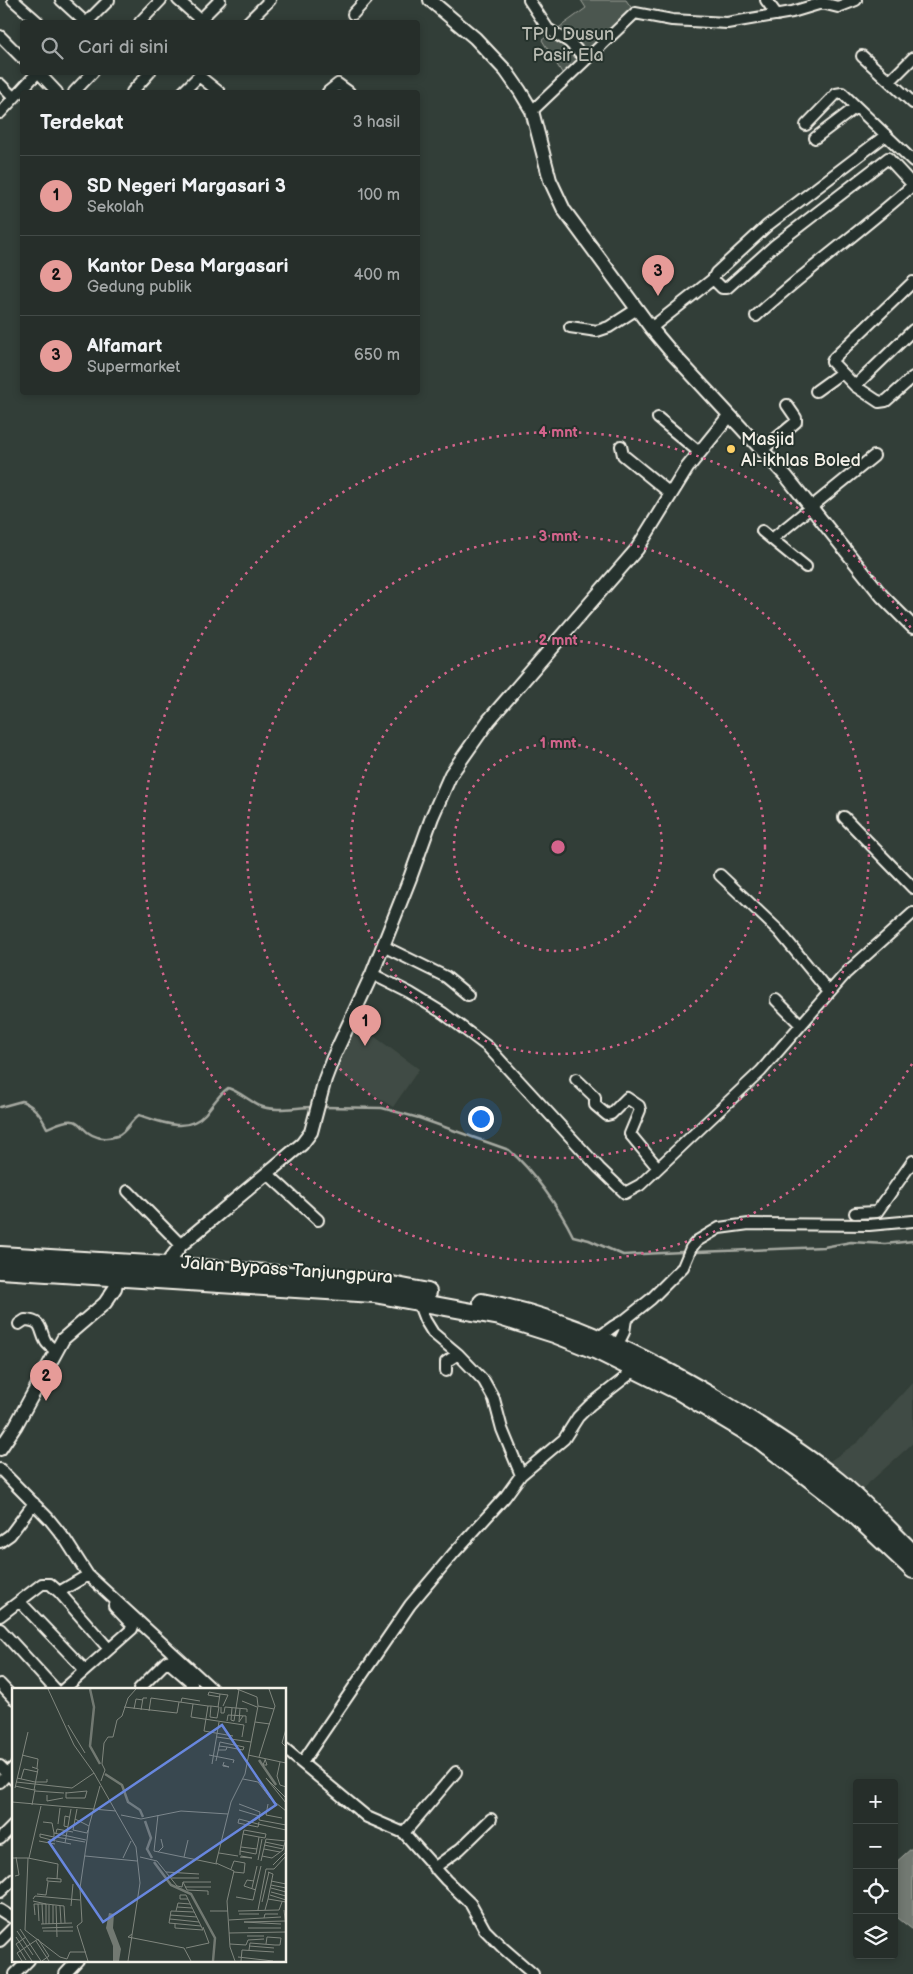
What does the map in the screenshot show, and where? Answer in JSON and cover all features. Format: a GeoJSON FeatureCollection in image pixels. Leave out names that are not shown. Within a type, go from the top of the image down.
{"type":"FeatureCollection","features":[{"type":"Feature","properties":{"kind":"highway","name":"Jalan Bypass Tanjungpura"},"geometry":{"type":"LineString","coordinates":[[0,1255],[166,1265],[377,1282],[506,1307],[554,1320],[617,1346],[685,1381],[766,1429],[836,1480],[913,1554]]}},
{"type":"Feature","properties":{"kind":"highway","name":"Jalan Bypass Tanjungpura"},"geometry":{"type":"LineString","coordinates":[[0,1270],[374,1294],[500,1317],[554,1334],[596,1351],[678,1391],[758,1439],[846,1507],[913,1570]]}},
{"type":"Feature","properties":{"kind":"street"},"geometry":{"type":"LineString","coordinates":[[13,0],[36,20]]}},
{"type":"Feature","properties":{"kind":"street"},"geometry":{"type":"LineString","coordinates":[[62,0],[84,20]]}},
{"type":"Feature","properties":{"kind":"street"},"geometry":{"type":"LineString","coordinates":[[88,20],[109,0]]}},
{"type":"Feature","properties":{"kind":"street"},"geometry":{"type":"LineString","coordinates":[[142,20],[161,0]]}},
{"type":"Feature","properties":{"kind":"street"},"geometry":{"type":"LineString","coordinates":[[178,0],[199,20]]}},
{"type":"Feature","properties":{"kind":"street"},"geometry":{"type":"LineString","coordinates":[[203,20],[220,0]]}},
{"type":"Feature","properties":{"kind":"street"},"geometry":{"type":"LineString","coordinates":[[250,20],[270,0]]}},
{"type":"Feature","properties":{"kind":"street"},"geometry":{"type":"LineString","coordinates":[[352,14],[366,0]]}},
{"type":"Feature","properties":{"kind":"street"},"geometry":{"type":"LineString","coordinates":[[430,0],[475,38],[510,78],[532,111],[550,180],[564,210],[651,328],[786,476],[882,596],[913,627]]}},
{"type":"Feature","properties":{"kind":"street"},"geometry":{"type":"LineString","coordinates":[[529,0],[543,24],[569,42],[586,59]]}},
{"type":"Feature","properties":{"kind":"street"},"geometry":{"type":"LineString","coordinates":[[766,0],[777,15]]}},
{"type":"Feature","properties":{"kind":"street"},"geometry":{"type":"LineString","coordinates":[[532,111],[635,13],[672,20],[727,24],[751,18],[777,15],[822,2],[838,6],[856,0]]}},
{"type":"Feature","properties":{"kind":"street"},"geometry":{"type":"LineString","coordinates":[[0,36],[20,56]]}},
{"type":"Feature","properties":{"kind":"street"},"geometry":{"type":"LineString","coordinates":[[862,56],[913,102]]}},
{"type":"Feature","properties":{"kind":"street"},"geometry":{"type":"LineString","coordinates":[[890,81],[913,58]]}},
{"type":"Feature","properties":{"kind":"street"},"geometry":{"type":"LineString","coordinates":[[22,90],[36,75]]}},
{"type":"Feature","properties":{"kind":"street"},"geometry":{"type":"LineString","coordinates":[[40,75],[54,90]]}},
{"type":"Feature","properties":{"kind":"street"},"geometry":{"type":"LineString","coordinates":[[76,90],[90,75]]}},
{"type":"Feature","properties":{"kind":"street"},"geometry":{"type":"LineString","coordinates":[[134,90],[147,75]]}},
{"type":"Feature","properties":{"kind":"street"},"geometry":{"type":"LineString","coordinates":[[185,90],[200,75]]}},
{"type":"Feature","properties":{"kind":"street"},"geometry":{"type":"LineString","coordinates":[[202,75],[217,90]]}},
{"type":"Feature","properties":{"kind":"street"},"geometry":{"type":"LineString","coordinates":[[0,84],[14,98]]}},
{"type":"Feature","properties":{"kind":"street"},"geometry":{"type":"LineString","coordinates":[[330,90],[338,84],[346,90]]}},
{"type":"Feature","properties":{"kind":"street"},"geometry":{"type":"LineString","coordinates":[[0,113],[20,92]]}},
{"type":"Feature","properties":{"kind":"street"},"geometry":{"type":"LineString","coordinates":[[806,125],[838,93],[844,94],[913,161]]}},
{"type":"Feature","properties":{"kind":"street"},"geometry":{"type":"LineString","coordinates":[[815,138],[856,107]]}},
{"type":"Feature","properties":{"kind":"street"},"geometry":{"type":"LineString","coordinates":[[651,328],[713,279],[716,273],[768,225],[886,136]]}},
{"type":"Feature","properties":{"kind":"street"},"geometry":{"type":"LineString","coordinates":[[713,279],[722,288],[727,288],[775,245],[899,148]]}},
{"type":"Feature","properties":{"kind":"street"},"geometry":{"type":"LineString","coordinates":[[756,316],[913,185],[888,158]]}},
{"type":"Feature","properties":{"kind":"street"},"geometry":{"type":"LineString","coordinates":[[913,282],[834,358],[832,364],[855,386],[875,400],[882,402],[913,377]]}},
{"type":"Feature","properties":{"kind":"street"},"geometry":{"type":"LineString","coordinates":[[570,327],[597,331],[609,327],[637,309]]}},
{"type":"Feature","properties":{"kind":"street"},"geometry":{"type":"LineString","coordinates":[[855,386],[913,330]]}},
{"type":"Feature","properties":{"kind":"street"},"geometry":{"type":"LineString","coordinates":[[816,391],[841,373]]}},
{"type":"Feature","properties":{"kind":"street"},"geometry":{"type":"LineString","coordinates":[[762,450],[796,422],[796,418],[787,405]]}},
{"type":"Feature","properties":{"kind":"street"},"geometry":{"type":"LineString","coordinates":[[166,1265],[181,1245],[302,1144],[311,1132],[320,1094],[333,1058],[372,974],[432,817],[451,774],[489,720],[637,549],[699,452],[730,416]]}},
{"type":"Feature","properties":{"kind":"street"},"geometry":{"type":"LineString","coordinates":[[658,418],[699,452]]}},
{"type":"Feature","properties":{"kind":"street"},"geometry":{"type":"LineString","coordinates":[[622,446],[623,455],[671,494]]}},
{"type":"Feature","properties":{"kind":"street"},"geometry":{"type":"LineString","coordinates":[[772,539],[874,456]]}},
{"type":"Feature","properties":{"kind":"street"},"geometry":{"type":"LineString","coordinates":[[762,531],[806,567]]}},
{"type":"Feature","properties":{"kind":"street"},"geometry":{"type":"LineString","coordinates":[[844,817],[913,888]]}},
{"type":"Feature","properties":{"kind":"street"},"geometry":{"type":"LineString","coordinates":[[720,875],[779,931],[829,992]]}},
{"type":"Feature","properties":{"kind":"street"},"geometry":{"type":"LineString","coordinates":[[372,974],[410,993],[443,1013],[488,1047],[622,1192],[628,1193],[658,1168],[761,1071],[852,968],[913,914]]}},
{"type":"Feature","properties":{"kind":"street"},"geometry":{"type":"LineString","coordinates":[[383,946],[446,977],[468,995]]}},
{"type":"Feature","properties":{"kind":"street"},"geometry":{"type":"LineString","coordinates":[[776,1000],[801,1026]]}},
{"type":"Feature","properties":{"kind":"street"},"geometry":{"type":"LineString","coordinates":[[576,1079],[596,1098],[595,1105],[607,1115],[611,1114],[627,1098],[639,1106],[640,1110],[630,1134],[658,1168]]}},
{"type":"Feature","properties":{"kind":"street"},"geometry":{"type":"LineString","coordinates":[[855,1213],[877,1212],[913,1161]]}},
{"type":"Feature","properties":{"kind":"street"},"geometry":{"type":"LineString","coordinates":[[267,1173],[318,1220]]}},
{"type":"Feature","properties":{"kind":"street"},"geometry":{"type":"LineString","coordinates":[[128,1191],[181,1245]]}},
{"type":"Feature","properties":{"kind":"street"},"geometry":{"type":"LineString","coordinates":[[599,1337],[626,1319],[679,1272],[697,1241],[719,1228],[750,1224],[869,1225],[913,1220]]}},
{"type":"Feature","properties":{"kind":"street"},"geometry":{"type":"LineString","coordinates":[[0,1449],[16,1426],[55,1350],[72,1330],[105,1303],[115,1288],[117,1278]]}},
{"type":"Feature","properties":{"kind":"street"},"geometry":{"type":"LineString","coordinates":[[418,1302],[425,1320],[433,1333],[458,1354],[484,1381],[494,1399],[502,1429],[521,1476]]}},
{"type":"Feature","properties":{"kind":"street"},"geometry":{"type":"LineString","coordinates":[[617,1346],[624,1332],[626,1319]]}},
{"type":"Feature","properties":{"kind":"street"},"geometry":{"type":"LineString","coordinates":[[20,1324],[25,1320],[36,1322],[41,1327],[46,1342],[55,1350]]}},
{"type":"Feature","properties":{"kind":"street"},"geometry":{"type":"LineString","coordinates":[[446,1371],[446,1362],[458,1354]]}},
{"type":"Feature","properties":{"kind":"street"},"geometry":{"type":"LineString","coordinates":[[302,1763],[410,1605],[505,1497],[521,1476],[564,1439],[578,1417],[590,1405],[636,1370]]}},
{"type":"Feature","properties":{"kind":"street"},"geometry":{"type":"LineString","coordinates":[[0,1469],[34,1503],[65,1539],[87,1575],[133,1626],[132,1629],[65,1688]]}},
{"type":"Feature","properties":{"kind":"street"},"geometry":{"type":"LineString","coordinates":[[0,1542],[18,1525],[34,1503]]}},
{"type":"Feature","properties":{"kind":"street"},"geometry":{"type":"LineString","coordinates":[[60,1592],[87,1575]]}},
{"type":"Feature","properties":{"kind":"street"},"geometry":{"type":"LineString","coordinates":[[87,1575],[211,1688]]}},
{"type":"Feature","properties":{"kind":"street"},"geometry":{"type":"LineString","coordinates":[[0,1616],[42,1584],[50,1584],[60,1592],[109,1649]]}},
{"type":"Feature","properties":{"kind":"street"},"geometry":{"type":"LineString","coordinates":[[20,1602],[85,1670]]}},
{"type":"Feature","properties":{"kind":"street"},"geometry":{"type":"LineString","coordinates":[[0,1628],[54,1688]]}},
{"type":"Feature","properties":{"kind":"street"},"geometry":{"type":"LineString","coordinates":[[140,1688],[166,1661],[190,1681],[192,1684],[190,1688]]}},
{"type":"Feature","properties":{"kind":"street"},"geometry":{"type":"LineString","coordinates":[[0,1684],[12,1697]]}},
{"type":"Feature","properties":{"kind":"street"},"geometry":{"type":"LineString","coordinates":[[0,1694],[12,1706]]}},
{"type":"Feature","properties":{"kind":"street"},"geometry":{"type":"LineString","coordinates":[[286,1750],[367,1817],[404,1833],[434,1868],[470,1903],[485,1930],[532,1974]]}},
{"type":"Feature","properties":{"kind":"street"},"geometry":{"type":"LineString","coordinates":[[0,1782],[9,1772]]}},
{"type":"Feature","properties":{"kind":"street"},"geometry":{"type":"LineString","coordinates":[[404,1833],[456,1772]]}},
{"type":"Feature","properties":{"kind":"street"},"geometry":{"type":"LineString","coordinates":[[434,1868],[460,1849],[490,1819]]}},
{"type":"Feature","properties":{"kind":"street"},"geometry":{"type":"LineString","coordinates":[[0,1839],[12,1827]]}},
{"type":"Feature","properties":{"kind":"street"},"geometry":{"type":"LineString","coordinates":[[0,1892],[12,1881]]}},
{"type":"Feature","properties":{"kind":"street"},"geometry":{"type":"LineString","coordinates":[[0,1910],[12,1917]]}},
{"type":"Feature","properties":{"kind":"street"},"geometry":{"type":"LineString","coordinates":[[0,1941],[12,1929]]}},
{"type":"Feature","properties":{"kind":"street"},"geometry":{"type":"LineString","coordinates":[[15,1974],[27,1962]]}},
{"type":"Feature","properties":{"kind":"street"},"geometry":{"type":"LineString","coordinates":[[65,1974],[76,1962]]}},
{"type":"Feature","properties":{"kind":"shaded area"},"geometry":{"type":"Polygon","coordinates":[[[356,1023],[419,1069],[393,1107],[332,1069],[356,1023]]]}},
{"type":"Feature","properties":{"kind":"shaded area"},"geometry":{"type":"Polygon","coordinates":[[[913,1382],[913,1443],[862,1489],[830,1461],[858,1442],[913,1382]]]}},
{"type":"Feature","properties":{"kind":"shaded area"},"geometry":{"type":"Polygon","coordinates":[[[913,1847],[913,1930],[898,1918],[898,1860],[913,1847]]]}},
{"type":"Feature","properties":{"kind":"green space","name":"TPU Dusun Pasir Ela"},"geometry":{"type":"Polygon","coordinates":[[[581,0],[626,0],[633,10],[564,76],[542,40],[586,8],[581,0]]]}},
{"type":"Feature","properties":{"kind":"waterway"},"geometry":{"type":"LineString","coordinates":[[0,1107],[22,1101],[37,1112],[47,1128],[63,1122],[74,1121],[90,1134],[102,1138],[117,1136],[139,1115],[173,1125],[190,1124],[205,1114],[218,1097],[228,1088],[266,1108],[312,1107]]}},
{"type":"Feature","properties":{"kind":"waterway"},"geometry":{"type":"LineString","coordinates":[[323,1107],[382,1108],[419,1118],[509,1150],[545,1190],[573,1236],[589,1240],[623,1255],[682,1252]]}},
{"type":"Feature","properties":{"kind":"waterway"},"geometry":{"type":"LineString","coordinates":[[697,1252],[824,1247],[851,1242],[885,1244],[913,1241]]}},
{"type":"Feature","properties":{"kind":"place","name":"Alfamart"},"geometry":{"type":"Point","coordinates":[658,296]}},
{"type":"Feature","properties":{"kind":"place","name":"Masjid Al-ikhlas Boled"},"geometry":{"type":"Point","coordinates":[731,449]}},
{"type":"Feature","properties":{"kind":"place","name":"SD Negeri Margasari 3"},"geometry":{"type":"Point","coordinates":[365,1046]}},
{"type":"Feature","properties":{"kind":"place","name":"Kantor Desa Margasari"},"geometry":{"type":"Point","coordinates":[46,1401]}}]}
